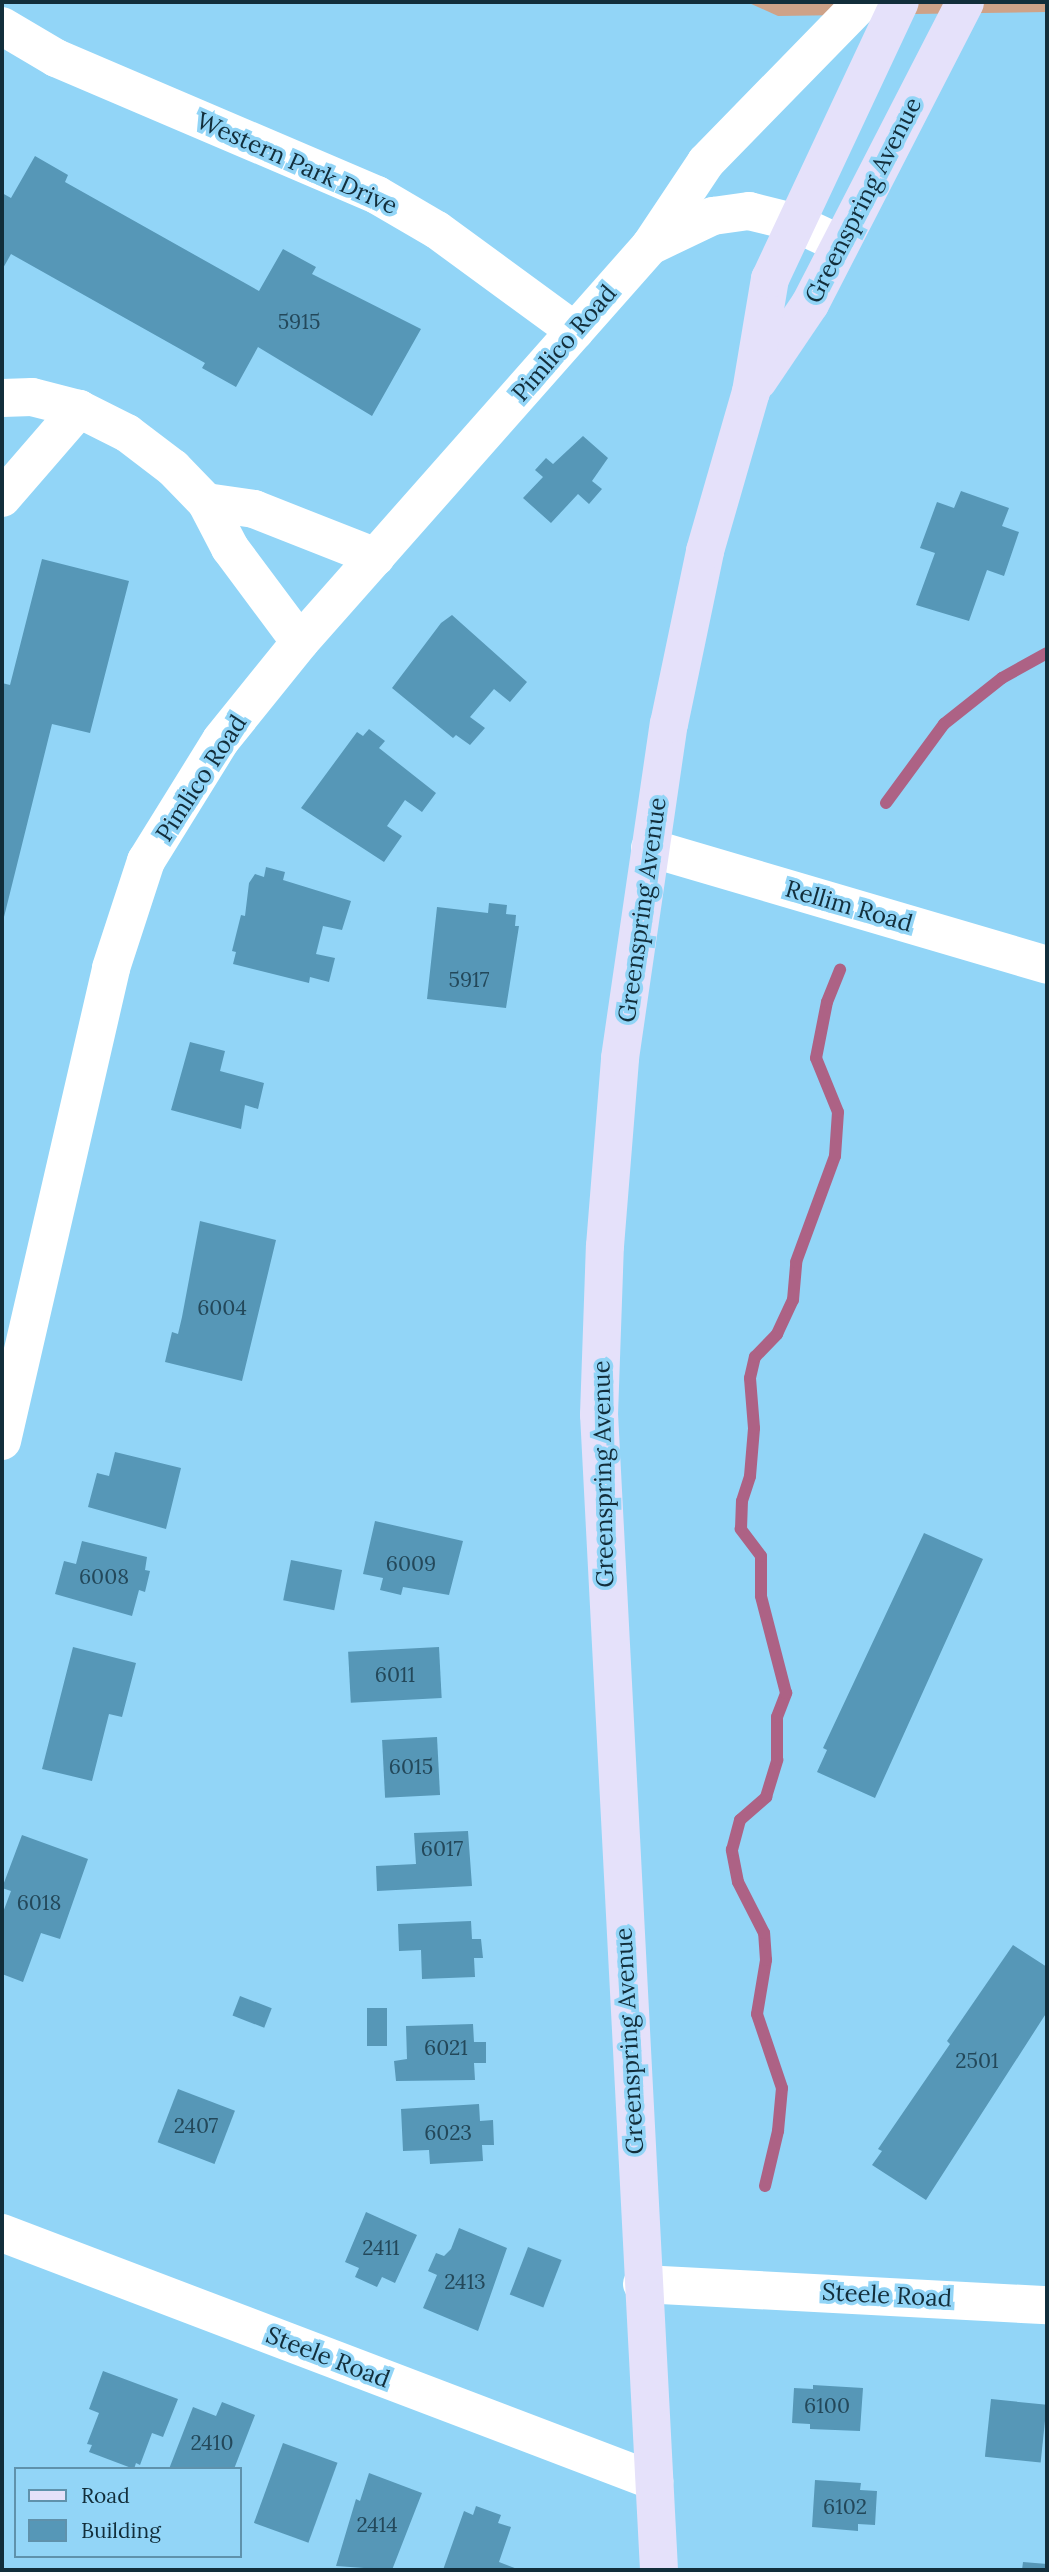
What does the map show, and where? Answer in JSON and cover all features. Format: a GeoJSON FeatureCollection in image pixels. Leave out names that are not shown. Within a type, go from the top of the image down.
{"type":"FeatureCollection","features":[{"type":"Feature","properties":{"kind":"main road","name":"Greenspring Avenue"},"geometry":{"type":"LineString","coordinates":[[659,2570],[642,2284],[599,1415],[605,1246],[620,1058],[669,724],[697,586],[751,392],[770,279],[793,222],[900,2]]}},
{"type":"Feature","properties":{"kind":"main road","name":"Greenspring Avenue"},"geometry":{"type":"LineString","coordinates":[[751,392],[810,304],[965,2]]}},
{"type":"Feature","properties":{"kind":"street","name":"Pimlico Road"},"geometry":{"type":"LineString","coordinates":[[2,1440],[111,968],[146,861],[221,740],[300,642],[650,246],[706,162],[862,2]]}},
{"type":"Feature","properties":{"kind":"street","name":"Western Park Drive"},"geometry":{"type":"LineString","coordinates":[[2,26],[56,58],[376,195],[436,230],[575,331]]}},
{"type":"Feature","properties":{"kind":"street","name":"Pimlico Road"},"geometry":{"type":"LineString","coordinates":[[650,246],[713,216],[749,211],[793,222],[840,244]]}},
{"type":"Feature","properties":{"kind":"street"},"geometry":{"type":"LineString","coordinates":[[2,397],[32,397],[79,409],[128,433],[206,502],[230,548],[300,642]]}},
{"type":"Feature","properties":{"kind":"street"},"geometry":{"type":"LineString","coordinates":[[2,498],[79,409]]}},
{"type":"Feature","properties":{"kind":"street"},"geometry":{"type":"LineString","coordinates":[[206,502],[254,509],[376,557]]}},
{"type":"Feature","properties":{"kind":"street","name":"Rellim Road"},"geometry":{"type":"LineString","coordinates":[[650,848],[1047,965]]}},
{"type":"Feature","properties":{"kind":"street","name":"Steele Road"},"geometry":{"type":"LineString","coordinates":[[2,2233],[654,2481]]}},
{"type":"Feature","properties":{"kind":"street","name":"Steele Road"},"geometry":{"type":"LineString","coordinates":[[642,2284],[1047,2305]]}},
{"type":"Feature","properties":{"kind":"shaded area"},"geometry":{"type":"Polygon","coordinates":[[[747,2],[1047,2],[1047,12],[778,16],[747,2]]]}},
{"type":"Feature","properties":{"kind":"building"},"geometry":{"type":"Polygon","coordinates":[[[35,156],[68,175],[65,182],[259,291],[283,249],[316,267],[312,274],[421,329],[372,416],[258,347],[236,387],[202,368],[205,363],[11,254],[2,270],[2,193],[11,198],[35,156]]]}},
{"type":"Feature","properties":{"kind":"building"},"geometry":{"type":"Polygon","coordinates":[[[583,436],[608,458],[592,481],[602,489],[589,504],[578,494],[551,523],[523,498],[543,477],[535,470],[546,458],[553,464],[583,436]]]}},
{"type":"Feature","properties":{"kind":"building"},"geometry":{"type":"Polygon","coordinates":[[[961,491],[1009,508],[1002,526],[1019,532],[1004,576],[987,570],[969,621],[916,605],[935,553],[920,548],[937,502],[954,508],[961,491]]]}},
{"type":"Feature","properties":{"kind":"building"},"geometry":{"type":"Polygon","coordinates":[[[42,559],[129,581],[90,733],[52,724],[3,921],[2,683],[10,685],[42,559]]]}},
{"type":"Feature","properties":{"kind":"building"},"geometry":{"type":"Polygon","coordinates":[[[452,615],[527,682],[510,702],[494,689],[470,717],[485,728],[470,745],[456,735],[453,738],[392,688],[441,623],[452,615]]]}},
{"type":"Feature","properties":{"kind":"building"},"geometry":{"type":"Polygon","coordinates":[[[369,729],[385,741],[379,748],[436,793],[422,812],[405,800],[387,826],[402,836],[384,862],[301,808],[357,732],[363,736],[369,729]]]}},
{"type":"Feature","properties":{"kind":"building"},"geometry":{"type":"Polygon","coordinates":[[[266,867],[285,872],[283,880],[351,901],[342,930],[323,926],[316,954],[335,958],[329,982],[310,977],[309,983],[233,964],[236,952],[232,951],[241,915],[245,916],[249,883],[255,874],[264,877],[266,867]]]}},
{"type":"Feature","properties":{"kind":"building"},"geometry":{"type":"Polygon","coordinates":[[[489,903],[507,905],[506,914],[516,915],[515,926],[519,926],[506,1008],[427,999],[437,907],[488,913],[489,903]]]}},
{"type":"Feature","properties":{"kind":"building"},"geometry":{"type":"Polygon","coordinates":[[[190,1042],[225,1051],[220,1071],[264,1083],[258,1109],[245,1105],[241,1129],[171,1110],[190,1042]]]}},
{"type":"Feature","properties":{"kind":"building"},"geometry":{"type":"Polygon","coordinates":[[[200,1221],[276,1240],[242,1381],[165,1362],[172,1332],[178,1334],[200,1221]]]}},
{"type":"Feature","properties":{"kind":"building"},"geometry":{"type":"Polygon","coordinates":[[[115,1452],[181,1468],[166,1529],[88,1507],[97,1473],[109,1476],[115,1452]]]}},
{"type":"Feature","properties":{"kind":"building"},"geometry":{"type":"Polygon","coordinates":[[[375,1521],[463,1541],[449,1595],[403,1587],[401,1595],[380,1590],[383,1578],[363,1574],[375,1521]]]}},
{"type":"Feature","properties":{"kind":"building"},"geometry":{"type":"Polygon","coordinates":[[[924,1533],[983,1559],[875,1798],[817,1772],[827,1750],[823,1748],[924,1533]]]}},
{"type":"Feature","properties":{"kind":"building"},"geometry":{"type":"Polygon","coordinates":[[[82,1541],[147,1557],[145,1570],[150,1571],[145,1592],[139,1590],[132,1616],[55,1594],[64,1561],[76,1564],[82,1541]]]}},
{"type":"Feature","properties":{"kind":"building"},"geometry":{"type":"Polygon","coordinates":[[[291,1560],[342,1570],[334,1610],[283,1600],[291,1560]]]}},
{"type":"Feature","properties":{"kind":"building"},"geometry":{"type":"Polygon","coordinates":[[[73,1647],[136,1663],[122,1717],[109,1714],[92,1781],[42,1769],[73,1647]]]}},
{"type":"Feature","properties":{"kind":"building"},"geometry":{"type":"Polygon","coordinates":[[[439,1647],[442,1698],[351,1703],[348,1652],[439,1647]]]}},
{"type":"Feature","properties":{"kind":"building"},"geometry":{"type":"Polygon","coordinates":[[[437,1737],[440,1795],[385,1798],[382,1740],[437,1737]]]}},
{"type":"Feature","properties":{"kind":"building"},"geometry":{"type":"Polygon","coordinates":[[[468,1831],[472,1886],[377,1891],[376,1866],[416,1864],[414,1833],[468,1831]]]}},
{"type":"Feature","properties":{"kind":"building"},"geometry":{"type":"Polygon","coordinates":[[[22,1835],[88,1859],[60,1939],[41,1933],[23,1982],[2,1974],[2,1915],[11,1891],[2,1888],[22,1835]]]}},
{"type":"Feature","properties":{"kind":"building"},"geometry":{"type":"Polygon","coordinates":[[[471,1921],[472,1939],[481,1939],[483,1958],[474,1958],[475,1977],[422,1979],[421,1950],[399,1951],[398,1924],[471,1921]]]}},
{"type":"Feature","properties":{"kind":"building"},"geometry":{"type":"Polygon","coordinates":[[[1013,1945],[1047,1967],[1047,2012],[926,2200],[872,2165],[882,2151],[878,2149],[950,2044],[947,2041],[1013,1945]]]}},
{"type":"Feature","properties":{"kind":"building"},"geometry":{"type":"Polygon","coordinates":[[[240,1996],[272,2008],[264,2028],[232,2016],[240,1996]]]}},
{"type":"Feature","properties":{"kind":"building"},"geometry":{"type":"Polygon","coordinates":[[[367,2008],[387,2008],[387,2046],[367,2046],[367,2008]]]}},
{"type":"Feature","properties":{"kind":"building"},"geometry":{"type":"Polygon","coordinates":[[[473,2024],[474,2042],[486,2042],[486,2063],[474,2063],[475,2080],[396,2081],[394,2061],[407,2059],[406,2026],[473,2024]]]}},
{"type":"Feature","properties":{"kind":"building"},"geometry":{"type":"Polygon","coordinates":[[[178,2089],[235,2111],[215,2164],[158,2142],[178,2089]]]}},
{"type":"Feature","properties":{"kind":"building"},"geometry":{"type":"Polygon","coordinates":[[[479,2104],[480,2121],[493,2120],[494,2145],[482,2145],[483,2161],[430,2164],[429,2150],[403,2151],[401,2109],[479,2104]]]}},
{"type":"Feature","properties":{"kind":"building"},"geometry":{"type":"Polygon","coordinates":[[[366,2212],[417,2235],[395,2283],[382,2277],[377,2287],[355,2277],[359,2268],[345,2262],[366,2212]]]}},
{"type":"Feature","properties":{"kind":"building"},"geometry":{"type":"Polygon","coordinates":[[[459,2228],[507,2248],[478,2331],[423,2308],[437,2275],[428,2271],[436,2253],[444,2256],[451,2249],[459,2228]]]}},
{"type":"Feature","properties":{"kind":"building"},"geometry":{"type":"Polygon","coordinates":[[[528,2247],[562,2260],[543,2308],[510,2295],[528,2247]]]}},
{"type":"Feature","properties":{"kind":"building"},"geometry":{"type":"Polygon","coordinates":[[[103,2371],[178,2399],[163,2437],[152,2433],[140,2465],[136,2463],[135,2467],[89,2452],[92,2445],[87,2444],[99,2413],[89,2409],[103,2371]]]}},
{"type":"Feature","properties":{"kind":"building"},"geometry":{"type":"Polygon","coordinates":[[[813,2385],[863,2388],[860,2431],[810,2429],[810,2424],[792,2423],[794,2388],[813,2389],[813,2385]]]}},
{"type":"Feature","properties":{"kind":"building"},"geometry":{"type":"Polygon","coordinates":[[[991,2399],[1047,2405],[1041,2463],[985,2457],[991,2399]]]}},
{"type":"Feature","properties":{"kind":"building"},"geometry":{"type":"Polygon","coordinates":[[[222,2402],[255,2415],[235,2467],[170,2467],[193,2407],[216,2416],[222,2402]]]}},
{"type":"Feature","properties":{"kind":"building"},"geometry":{"type":"Polygon","coordinates":[[[283,2443],[338,2463],[308,2543],[254,2523],[283,2443]]]}},
{"type":"Feature","properties":{"kind":"building"},"geometry":{"type":"Polygon","coordinates":[[[369,2473],[422,2493],[392,2570],[336,2566],[356,2499],[360,2501],[369,2473]]]}},
{"type":"Feature","properties":{"kind":"building"},"geometry":{"type":"Polygon","coordinates":[[[815,2480],[861,2483],[860,2490],[877,2491],[875,2525],[858,2524],[858,2531],[812,2527],[815,2480]]]}},
{"type":"Feature","properties":{"kind":"building"},"geometry":{"type":"Polygon","coordinates":[[[476,2506],[501,2515],[498,2523],[511,2527],[499,2562],[520,2570],[443,2570],[464,2511],[473,2515],[476,2506]]]}},
{"type":"Feature","properties":{"kind":"building"},"geometry":{"type":"Polygon","coordinates":[[[1023,2562],[1047,2564],[1047,2570],[1022,2570],[1023,2562]]]}},
{"type":"Feature","properties":{"kind":"waterway"},"geometry":{"type":"LineString","coordinates":[[886,803],[944,724],[1002,678],[1047,653]]}},
{"type":"Feature","properties":{"kind":"waterway"},"geometry":{"type":"LineString","coordinates":[[765,2186],[778,2131],[782,2088],[757,2014],[766,1960],[764,1933],[738,1882],[732,1850],[740,1820],[766,1797],[777,1760],[777,1717],[786,1693],[761,1596],[761,1556],[741,1529],[742,1501],[750,1476],[754,1428],[750,1378],[755,1357],[777,1334],[793,1300],[796,1262],[835,1156],[838,1112],[816,1058],[827,1002],[840,970]]}}]}
